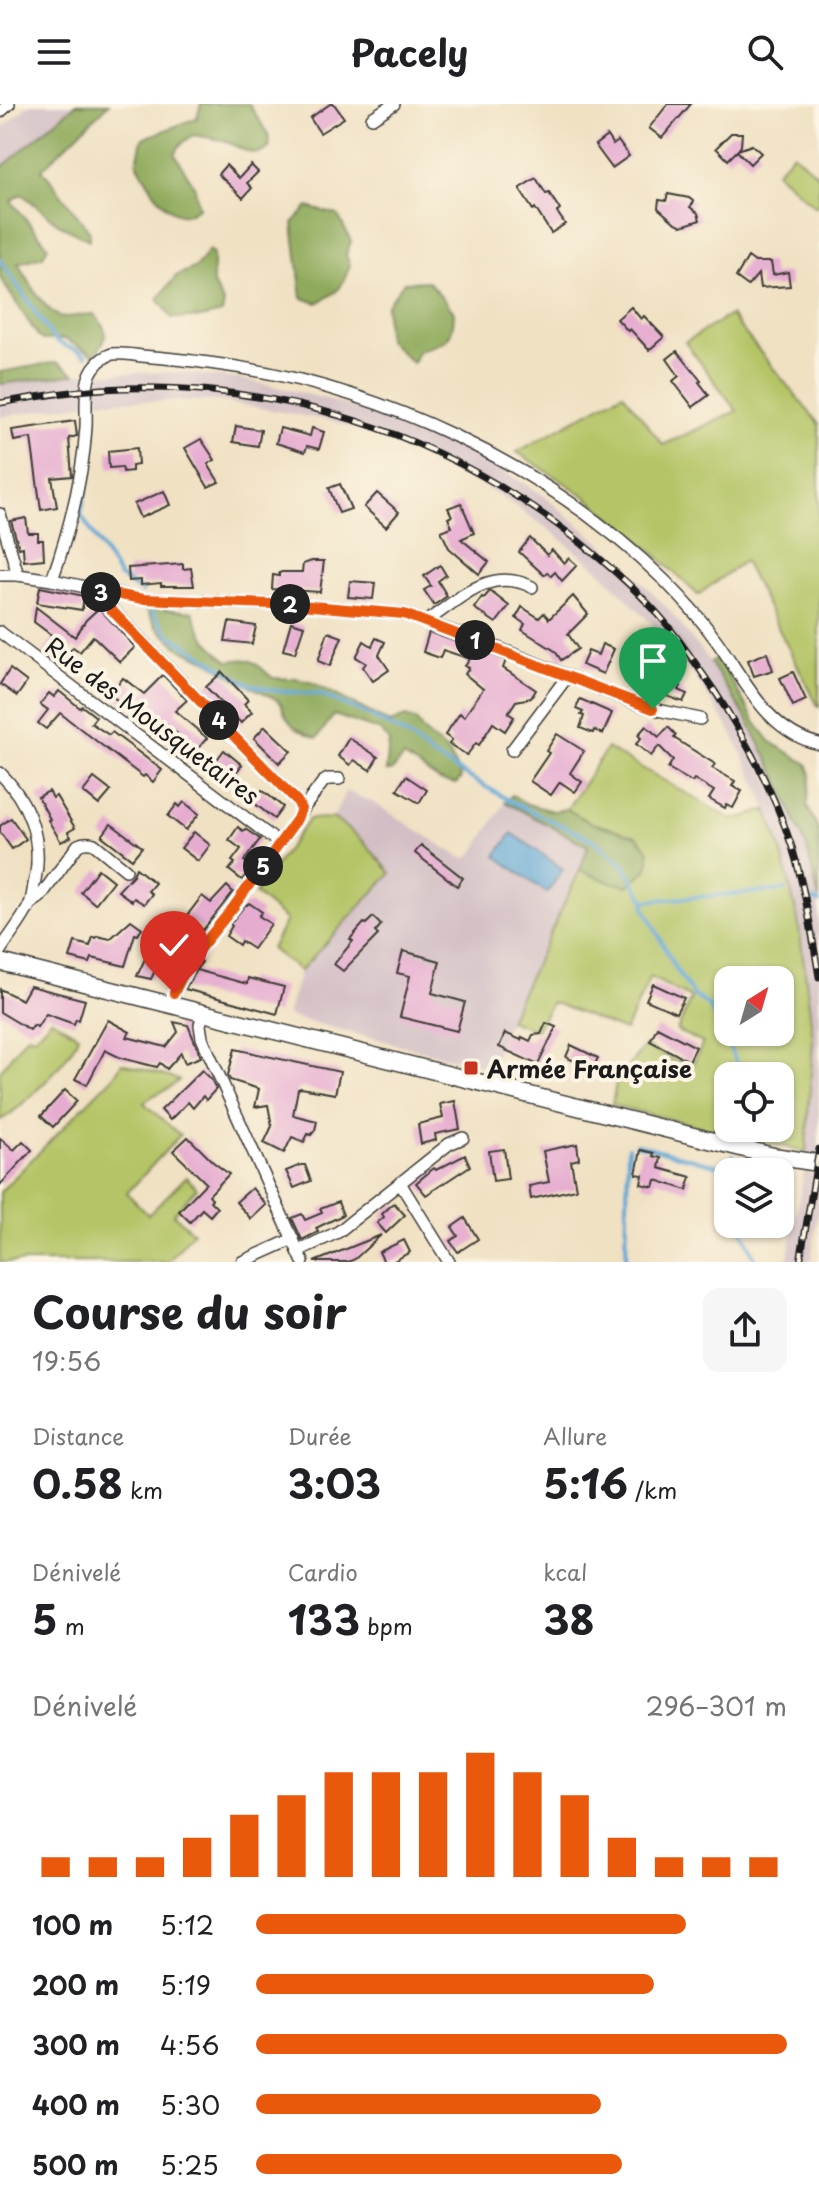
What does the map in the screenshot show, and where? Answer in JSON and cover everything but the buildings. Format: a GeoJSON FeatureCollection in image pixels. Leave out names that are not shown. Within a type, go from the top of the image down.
{"type":"FeatureCollection","features":[{"type":"Feature","properties":{"kind":"main road"},"geometry":{"type":"LineString","coordinates":[[0,962],[773,1156],[818,1163]]}},
{"type":"Feature","properties":{"kind":"street"},"geometry":{"type":"LineString","coordinates":[[0,112],[9,104]]}},
{"type":"Feature","properties":{"kind":"street"},"geometry":{"type":"LineString","coordinates":[[372,118],[394,104]]}},
{"type":"Feature","properties":{"kind":"street"},"geometry":{"type":"LineString","coordinates":[[52,580],[85,456],[88,379],[106,356],[121,354],[223,365],[288,378],[392,410],[446,432],[544,485],[626,544],[665,581],[714,636],[772,719],[797,737],[819,744]]}},
{"type":"Feature","properties":{"kind":"street"},"geometry":{"type":"LineString","coordinates":[[0,514],[18,575]]}},
{"type":"Feature","properties":{"kind":"street"},"geometry":{"type":"LineString","coordinates":[[0,575],[52,580],[143,599],[300,605],[404,614],[653,709],[700,719]]}},
{"type":"Feature","properties":{"kind":"street"},"geometry":{"type":"LineString","coordinates":[[427,621],[484,584],[496,580],[516,580],[532,587]]}},
{"type":"Feature","properties":{"kind":"street"},"geometry":{"type":"LineString","coordinates":[[92,590],[297,801],[300,813]]}},
{"type":"Feature","properties":{"kind":"street","name":"Rue des Mousquetaires"},"geometry":{"type":"LineString","coordinates":[[0,632],[279,843]]}},
{"type":"Feature","properties":{"kind":"street"},"geometry":{"type":"LineString","coordinates":[[512,750],[567,677]]}},
{"type":"Feature","properties":{"kind":"street"},"geometry":{"type":"LineString","coordinates":[[0,773],[22,800],[34,828],[38,859],[30,904]]}},
{"type":"Feature","properties":{"kind":"street"},"geometry":{"type":"LineString","coordinates":[[171,1005],[177,983],[189,962],[232,909],[323,782],[339,779]]}},
{"type":"Feature","properties":{"kind":"street"},"geometry":{"type":"LineString","coordinates":[[0,951],[30,904],[40,897],[82,843],[94,844],[126,870]]}},
{"type":"Feature","properties":{"kind":"street"},"geometry":{"type":"LineString","coordinates":[[203,1013],[200,1025],[202,1038],[301,1257],[338,1232],[449,1144],[463,1138]]}},
{"type":"Feature","properties":{"kind":"street"},"geometry":{"type":"LineString","coordinates":[[400,1183],[449,1262]]}},
{"type":"Feature","properties":{"kind":"street"},"geometry":{"type":"LineString","coordinates":[[242,1262],[293,1239]]}},
{"type":"Feature","properties":{"kind":"shaded area"},"geometry":{"type":"Polygon","coordinates":[[[30,104],[76,104],[0,169],[0,130],[30,104]]]}},
{"type":"Feature","properties":{"kind":"shaded area"},"geometry":{"type":"Polygon","coordinates":[[[179,372],[247,380],[327,399],[439,437],[544,496],[613,553],[669,610],[710,662],[747,719],[777,777],[807,848],[819,899],[819,1205],[811,1262],[787,1262],[794,1238],[805,1167],[810,1100],[781,850],[759,789],[731,731],[693,674],[656,628],[600,571],[550,530],[495,493],[434,459],[378,436],[327,420],[219,401],[100,401],[0,417],[0,384],[75,374],[179,372]]]}},
{"type":"Feature","properties":{"kind":"shaded area"},"geometry":{"type":"Polygon","coordinates":[[[346,791],[374,803],[460,857],[467,858],[473,854],[505,802],[588,846],[490,1068],[287,1016],[300,971],[391,874],[361,839],[333,818],[346,791]]]}},
{"type":"Feature","properties":{"kind":"green space"},"geometry":{"type":"Polygon","coordinates":[[[76,104],[109,104],[42,169],[90,232],[89,240],[60,225],[22,194],[11,201],[48,246],[43,256],[18,263],[37,294],[55,314],[65,317],[94,314],[99,320],[105,330],[105,339],[94,355],[65,339],[43,340],[38,336],[0,278],[0,169],[76,104]]]}},
{"type":"Feature","properties":{"kind":"green space"},"geometry":{"type":"Polygon","coordinates":[[[201,104],[249,104],[268,134],[270,147],[254,153],[223,141],[193,135],[180,145],[175,154],[195,188],[199,208],[188,214],[179,214],[157,196],[137,163],[142,139],[197,118],[201,104]]]}},
{"type":"Feature","properties":{"kind":"green space"},"geometry":{"type":"Polygon","coordinates":[[[793,153],[819,176],[819,207],[776,172],[793,153]]]}},
{"type":"Feature","properties":{"kind":"green space"},"geometry":{"type":"Polygon","coordinates":[[[308,207],[338,215],[351,241],[346,255],[350,265],[342,285],[317,303],[302,298],[293,223],[308,207]]]}},
{"type":"Feature","properties":{"kind":"green space"},"geometry":{"type":"Polygon","coordinates":[[[209,250],[213,253],[213,284],[224,304],[222,313],[201,318],[172,318],[158,299],[176,276],[196,267],[209,250]]]}},
{"type":"Feature","properties":{"kind":"green space"},"geometry":{"type":"Polygon","coordinates":[[[428,281],[454,312],[452,330],[446,340],[418,351],[413,363],[387,340],[386,306],[404,282],[428,281]]]}},
{"type":"Feature","properties":{"kind":"green space"},"geometry":{"type":"Polygon","coordinates":[[[730,315],[819,424],[819,708],[744,561],[698,595],[645,545],[585,496],[517,452],[623,393],[663,445],[737,411],[685,342],[730,315]]]}},
{"type":"Feature","properties":{"kind":"green space"},"geometry":{"type":"Polygon","coordinates":[[[57,362],[75,374],[0,384],[0,372],[57,362]]]}},
{"type":"Feature","properties":{"kind":"green space"},"geometry":{"type":"Polygon","coordinates":[[[145,607],[193,612],[206,640],[229,661],[249,660],[273,678],[313,683],[390,723],[406,717],[416,721],[449,753],[461,778],[456,784],[440,781],[404,757],[391,772],[386,771],[389,741],[381,731],[334,715],[317,738],[302,731],[293,726],[278,700],[181,649],[156,627],[145,607]]]}},
{"type":"Feature","properties":{"kind":"green space"},"geometry":{"type":"Polygon","coordinates":[[[716,660],[723,666],[770,741],[807,764],[811,774],[807,805],[819,831],[819,899],[807,848],[777,777],[747,719],[710,662],[716,660]]]}},
{"type":"Feature","properties":{"kind":"green space"},"geometry":{"type":"Polygon","coordinates":[[[607,748],[733,820],[767,810],[781,850],[798,920],[813,1039],[806,1152],[765,1142],[794,1142],[794,1062],[714,1062],[714,1130],[612,1105],[616,1083],[644,1046],[691,1068],[703,1043],[677,1031],[691,998],[650,977],[625,1031],[552,1002],[536,1030],[509,1020],[580,870],[609,882],[646,871],[649,858],[647,848],[641,841],[586,821],[567,809],[607,748]]]}},
{"type":"Feature","properties":{"kind":"green space"},"geometry":{"type":"Polygon","coordinates":[[[512,795],[527,804],[553,811],[567,809],[589,822],[637,836],[649,851],[646,870],[628,886],[580,870],[588,846],[505,802],[512,795]]]}},
{"type":"Feature","properties":{"kind":"green space"},"geometry":{"type":"Polygon","coordinates":[[[333,818],[361,839],[391,873],[300,971],[271,949],[286,920],[255,894],[309,819],[333,818]]]}},
{"type":"Feature","properties":{"kind":"green space"},"geometry":{"type":"Polygon","coordinates":[[[51,1019],[78,1035],[74,1044],[45,1082],[0,1120],[0,1071],[27,1035],[35,1037],[51,1019]]]}},
{"type":"Feature","properties":{"kind":"green space"},"geometry":{"type":"Polygon","coordinates":[[[122,1063],[179,1080],[144,1103],[180,1135],[127,1193],[148,1215],[186,1177],[197,1188],[173,1214],[193,1232],[168,1262],[0,1262],[0,1192],[114,1076],[122,1063]]]}},
{"type":"Feature","properties":{"kind":"water"},"geometry":{"type":"Polygon","coordinates":[[[512,833],[563,869],[547,893],[496,856],[512,833]]]}},
{"type":"Feature","properties":{"kind":"waterway"},"geometry":{"type":"LineString","coordinates":[[0,260],[54,339],[86,356]]}},
{"type":"Feature","properties":{"kind":"waterway"},"geometry":{"type":"LineString","coordinates":[[95,419],[91,465],[81,515],[119,576],[142,592]]}},
{"type":"Feature","properties":{"kind":"waterway"},"geometry":{"type":"LineString","coordinates":[[147,605],[168,634],[248,684],[277,691],[319,694],[365,713],[408,736],[433,756],[512,802],[593,840],[624,865],[645,901],[644,907],[674,966],[693,995],[709,1006],[736,1062]]}},
{"type":"Feature","properties":{"kind":"waterway"},"geometry":{"type":"LineString","coordinates":[[645,901],[785,890]]}},
{"type":"Feature","properties":{"kind":"waterway"},"geometry":{"type":"LineString","coordinates":[[813,900],[819,902]]}},
{"type":"Feature","properties":{"kind":"waterway"},"geometry":{"type":"LineString","coordinates":[[636,1144],[714,1165]]}},
{"type":"Feature","properties":{"kind":"waterway"},"geometry":{"type":"LineString","coordinates":[[626,1262],[628,1147]]}},
{"type":"Feature","properties":{"kind":"waterway"},"geometry":{"type":"LineString","coordinates":[[746,1238],[756,1262]]}},
{"type":"Feature","properties":{"kind":"railway"},"geometry":{"type":"LineString","coordinates":[[0,403],[89,390],[166,388],[230,393],[292,404],[353,420],[412,441],[524,501],[588,548],[644,599],[677,638],[726,708],[748,746],[785,826],[804,895],[819,977]]}},
{"type":"Feature","properties":{"kind":"railway"},"geometry":{"type":"LineString","coordinates":[[800,1262],[819,1149]]}},
{"type":"Feature","properties":{"kind":"place","name":"Armée Française"},"geometry":{"type":"Point","coordinates":[471,1068]}},
{"type":"Feature","properties":{"kind":"route"},"geometry":{"type":"LineString","coordinates":[[174,993],[189,962],[232,909],[301,809],[297,801],[92,590],[143,599],[300,605],[404,614],[653,709]]}}]}
